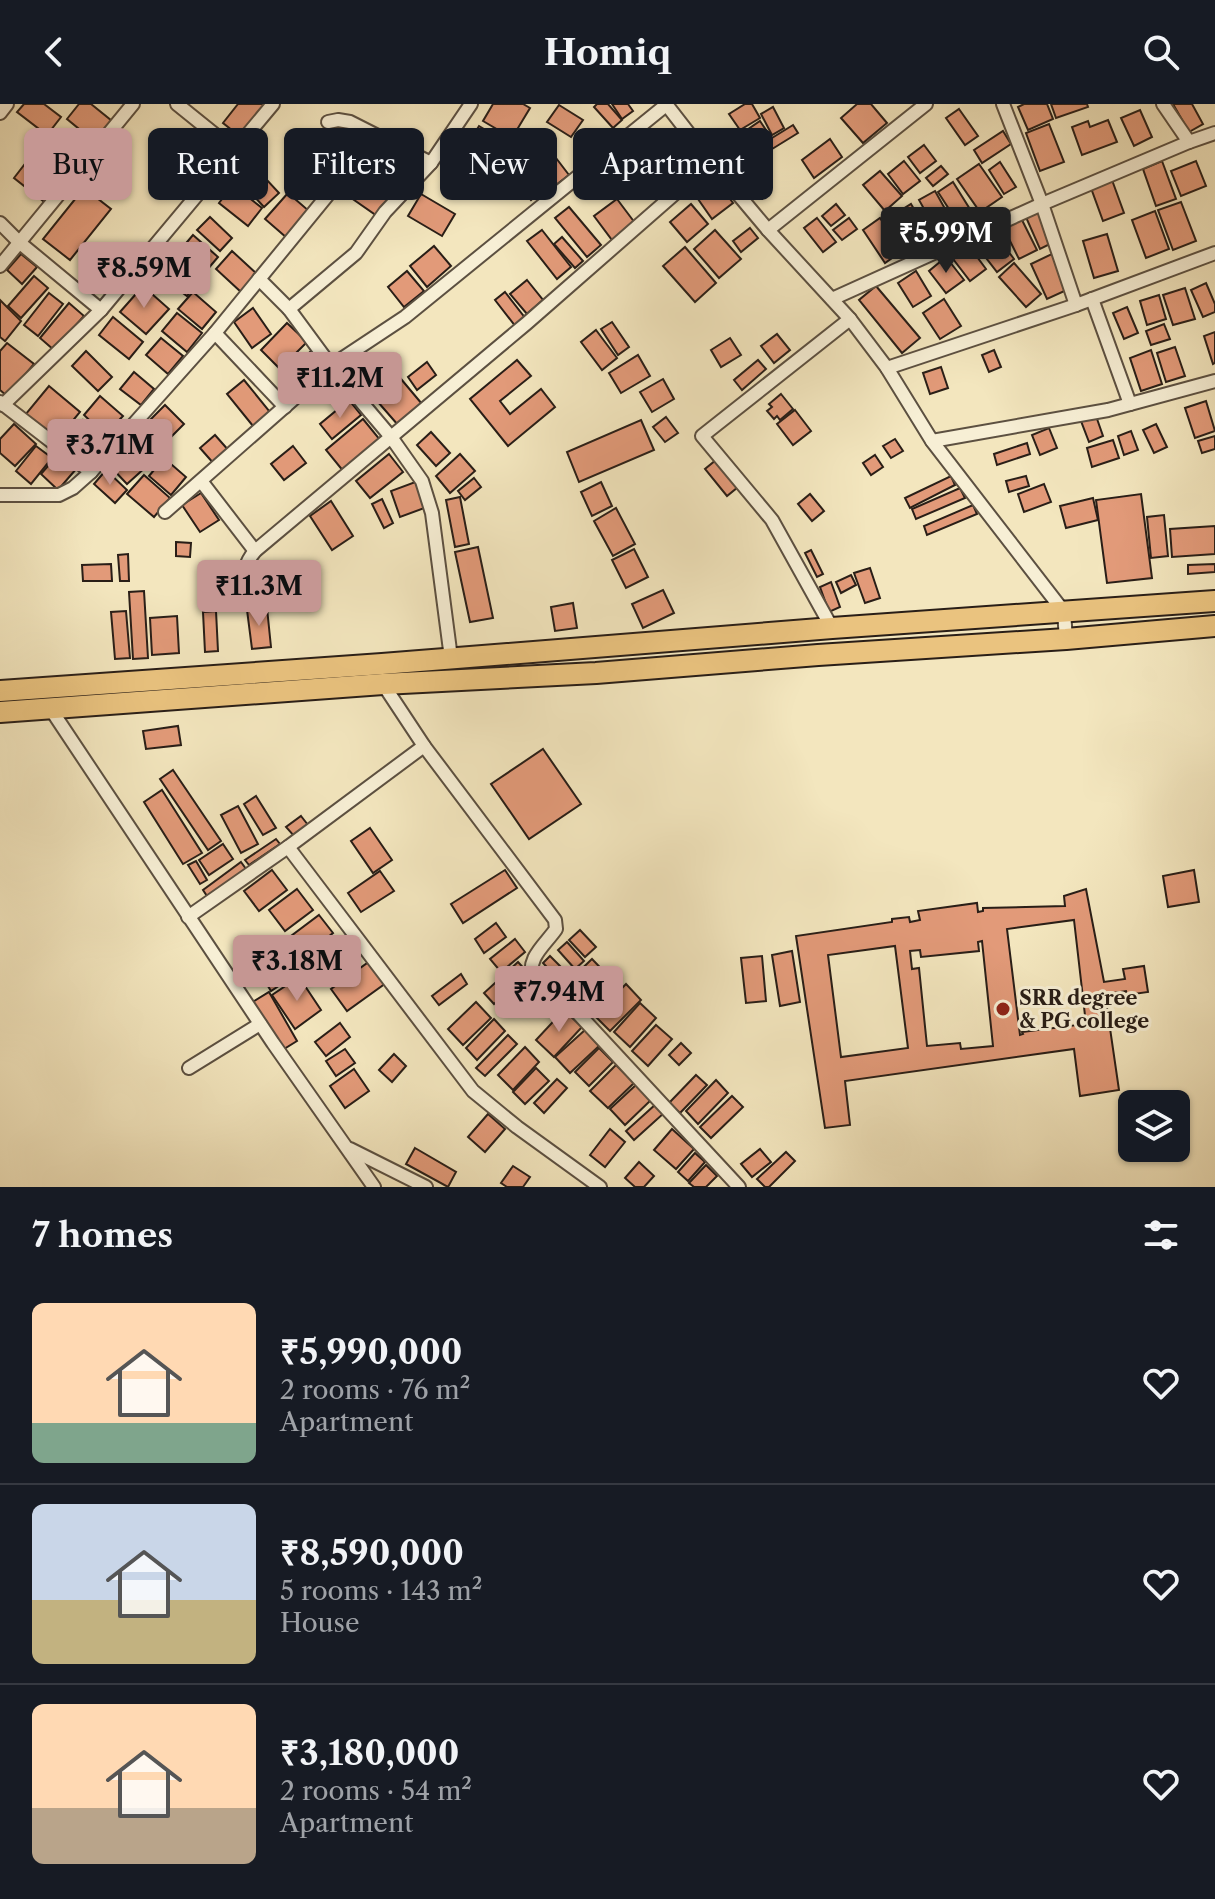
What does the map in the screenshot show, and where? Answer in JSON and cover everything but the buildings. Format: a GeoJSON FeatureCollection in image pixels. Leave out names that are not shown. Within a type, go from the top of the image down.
{"type":"FeatureCollection","features":[{"type":"Feature","properties":{"kind":"highway"},"geometry":{"type":"LineString","coordinates":[[0,691],[1215,601]]}},
{"type":"Feature","properties":{"kind":"highway"},"geometry":{"type":"LineString","coordinates":[[0,712],[383,684],[596,673],[1215,626]]}},
{"type":"Feature","properties":{"kind":"street"},"geometry":{"type":"LineString","coordinates":[[0,113],[7,104]]}},
{"type":"Feature","properties":{"kind":"street"},"geometry":{"type":"LineString","coordinates":[[0,266],[133,104]]}},
{"type":"Feature","properties":{"kind":"street"},"geometry":{"type":"LineString","coordinates":[[177,104],[207,128]]}},
{"type":"Feature","properties":{"kind":"street"},"geometry":{"type":"LineString","coordinates":[[253,128],[273,104]]}},
{"type":"Feature","properties":{"kind":"street"},"geometry":{"type":"LineString","coordinates":[[289,309],[356,253],[385,212],[431,163],[471,104]]}},
{"type":"Feature","properties":{"kind":"street"},"geometry":{"type":"LineString","coordinates":[[165,512],[331,366],[405,317],[666,104],[685,128]]}},
{"type":"Feature","properties":{"kind":"street"},"geometry":{"type":"LineString","coordinates":[[768,230],[926,104]]}},
{"type":"Feature","properties":{"kind":"street"},"geometry":{"type":"LineString","coordinates":[[1003,104],[1042,204],[1076,305]]}},
{"type":"Feature","properties":{"kind":"street"},"geometry":{"type":"LineString","coordinates":[[1163,104],[1189,142]]}},
{"type":"Feature","properties":{"kind":"street"},"geometry":{"type":"LineString","coordinates":[[328,122],[350,122],[431,163]]}},
{"type":"Feature","properties":{"kind":"street"},"geometry":{"type":"LineString","coordinates":[[832,299],[1042,204],[1215,133]]}},
{"type":"Feature","properties":{"kind":"street"},"geometry":{"type":"LineString","coordinates":[[91,472],[2,403],[101,310],[192,200]]}},
{"type":"Feature","properties":{"kind":"street"},"geometry":{"type":"LineString","coordinates":[[0,495],[59,495],[73,488],[91,472],[215,333],[324,200]]}},
{"type":"Feature","properties":{"kind":"street"},"geometry":{"type":"LineString","coordinates":[[243,593],[244,570],[255,551],[527,323],[668,200]]}},
{"type":"Feature","properties":{"kind":"street"},"geometry":{"type":"LineString","coordinates":[[743,200],[850,319],[887,368],[932,441],[1064,612],[1066,639]]}},
{"type":"Feature","properties":{"kind":"street"},"geometry":{"type":"LineString","coordinates":[[0,223],[101,310]]}},
{"type":"Feature","properties":{"kind":"street"},"geometry":{"type":"LineString","coordinates":[[887,368],[1076,305],[1215,253]]}},
{"type":"Feature","properties":{"kind":"street"},"geometry":{"type":"LineString","coordinates":[[259,279],[289,309],[422,481],[432,513],[451,658]]}},
{"type":"Feature","properties":{"kind":"street"},"geometry":{"type":"LineString","coordinates":[[1092,299],[1130,404]]}},
{"type":"Feature","properties":{"kind":"street"},"geometry":{"type":"LineString","coordinates":[[832,628],[772,520],[702,436],[850,319]]}},
{"type":"Feature","properties":{"kind":"street"},"geometry":{"type":"LineString","coordinates":[[215,333],[285,407]]}},
{"type":"Feature","properties":{"kind":"street"},"geometry":{"type":"LineString","coordinates":[[932,441],[1108,410],[1215,381]]}},
{"type":"Feature","properties":{"kind":"street"},"geometry":{"type":"LineString","coordinates":[[201,481],[255,551]]}},
{"type":"Feature","properties":{"kind":"street"},"geometry":{"type":"LineString","coordinates":[[383,684],[424,746],[555,920],[556,929],[532,962],[530,971],[533,979],[547,980],[739,1187]]}},
{"type":"Feature","properties":{"kind":"street"},"geometry":{"type":"LineString","coordinates":[[50,708],[260,1024],[374,1187]]}},
{"type":"Feature","properties":{"kind":"street"},"geometry":{"type":"LineString","coordinates":[[188,917],[424,746]]}},
{"type":"Feature","properties":{"kind":"street"},"geometry":{"type":"LineString","coordinates":[[288,847],[473,1091],[600,1187]]}},
{"type":"Feature","properties":{"kind":"street"},"geometry":{"type":"LineString","coordinates":[[189,1068],[260,1024]]}},
{"type":"Feature","properties":{"kind":"street"},"geometry":{"type":"LineString","coordinates":[[346,1147],[426,1187]]}},
{"type":"Feature","properties":{"kind":"place","name":"SRR degree & PG college"},"geometry":{"type":"Point","coordinates":[1003,1009]}}]}
